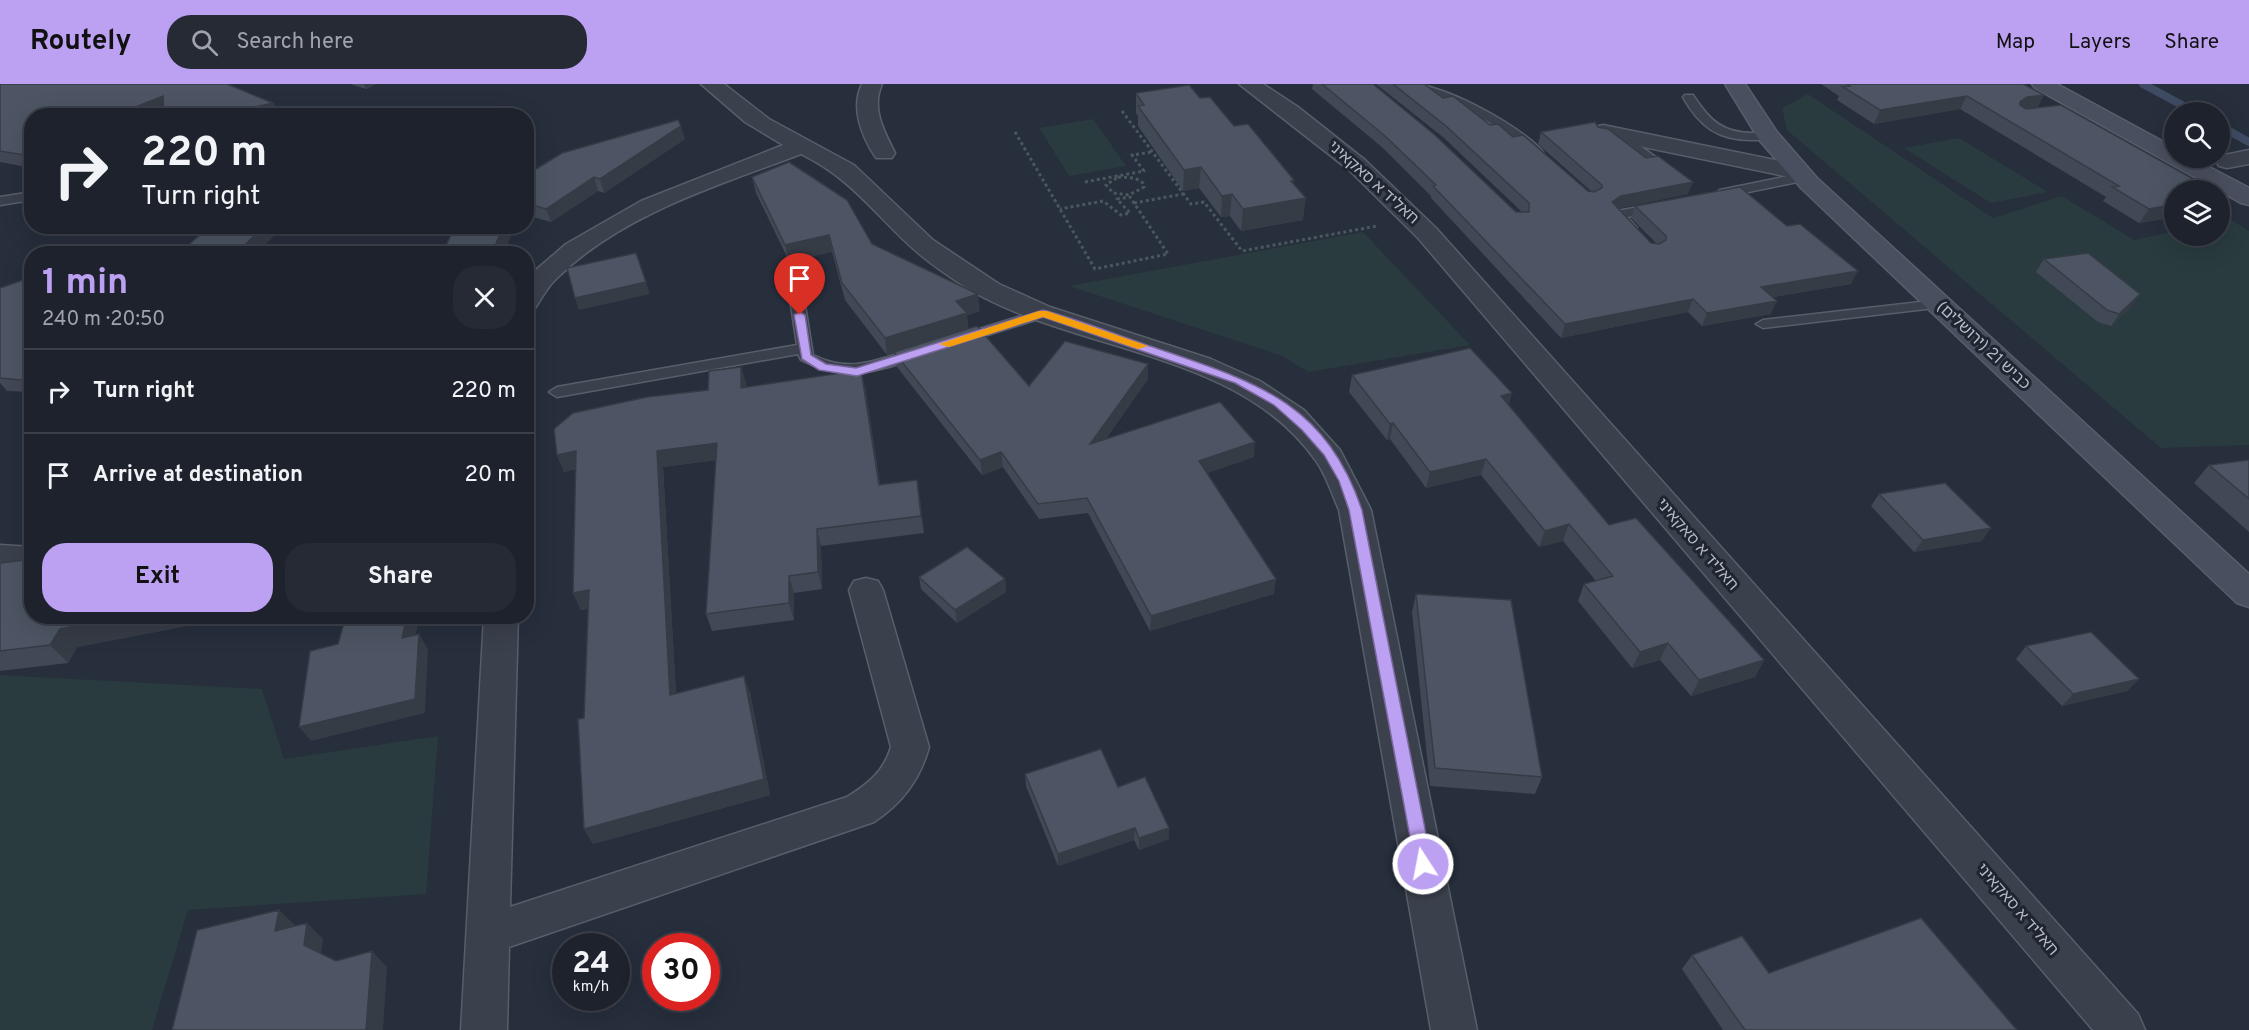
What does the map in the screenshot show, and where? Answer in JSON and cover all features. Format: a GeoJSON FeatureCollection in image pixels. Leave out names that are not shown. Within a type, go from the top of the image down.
{"type":"FeatureCollection","features":[{"type":"Feature","properties":{"kind":"main road","name":"כביש 21 (ירושלים)"},"geometry":{"type":"LineString","coordinates":[[1735,84],[1768,136],[1801,175],[2249,594]]}},
{"type":"Feature","properties":{"kind":"main road"},"geometry":{"type":"LineString","coordinates":[[2042,84],[2164,151]]}},
{"type":"Feature","properties":{"kind":"main road"},"geometry":{"type":"LineString","coordinates":[[2084,84],[2135,111]]}},
{"type":"Feature","properties":{"kind":"main road"},"geometry":{"type":"LineString","coordinates":[[2232,158],[2247,191]]}},
{"type":"Feature","properties":{"kind":"main road"},"geometry":{"type":"LineString","coordinates":[[2198,168],[2247,191]]}},
{"type":"Feature","properties":{"kind":"street"},"geometry":{"type":"LineString","coordinates":[[711,84],[759,124],[825,156],[855,177],[918,240],[990,290],[1043,313],[1240,381],[1278,403],[1307,427],[1328,453],[1345,481],[1355,510],[1454,1030]]}},
{"type":"Feature","properties":{"kind":"street"},"geometry":{"type":"LineString","coordinates":[[872,84],[868,90],[867,112],[884,153]]}},
{"type":"Feature","properties":{"kind":"street","name":"חאליד א סאקאיני"},"geometry":{"type":"LineString","coordinates":[[1249,84],[1290,112],[1358,165],[1413,219],[2122,1030]]}},
{"type":"Feature","properties":{"kind":"street"},"geometry":{"type":"LineString","coordinates":[[1611,134],[1801,175]]}},
{"type":"Feature","properties":{"kind":"street"},"geometry":{"type":"LineString","coordinates":[[534,292],[547,273],[606,230],[682,194],[802,146]]}},
{"type":"Feature","properties":{"kind":"street"},"geometry":{"type":"LineString","coordinates":[[0,558],[24,559]]}},
{"type":"Feature","properties":{"kind":"street"},"geometry":{"type":"LineString","coordinates":[[488,934],[860,810],[882,796],[897,781],[906,765],[910,747],[866,590]]}},
{"type":"Feature","properties":{"kind":"street"},"geometry":{"type":"LineString","coordinates":[[484,1030],[501,624]]}},
{"type":"Feature","properties":{"kind":"lane"},"geometry":{"type":"LineString","coordinates":[[1416,84],[1493,119],[1512,131],[1547,161]]}},
{"type":"Feature","properties":{"kind":"lane"},"geometry":{"type":"LineString","coordinates":[[1689,97],[1698,115],[1724,134],[1739,138],[1768,136]]}},
{"type":"Feature","properties":{"kind":"lane"},"geometry":{"type":"LineString","coordinates":[[2064,111],[2086,108]]}},
{"type":"Feature","properties":{"kind":"lane"},"geometry":{"type":"LineString","coordinates":[[1611,134],[1653,161]]}},
{"type":"Feature","properties":{"kind":"lane"},"geometry":{"type":"LineString","coordinates":[[1710,196],[1801,175]]}},
{"type":"Feature","properties":{"kind":"lane"},"geometry":{"type":"LineString","coordinates":[[0,201],[24,197]]}},
{"type":"Feature","properties":{"kind":"lane"},"geometry":{"type":"LineString","coordinates":[[1639,237],[1617,215],[1664,206]]}},
{"type":"Feature","properties":{"kind":"lane"},"geometry":{"type":"LineString","coordinates":[[797,299],[806,357],[823,368],[857,372],[1043,313]]}},
{"type":"Feature","properties":{"kind":"lane"},"geometry":{"type":"LineString","coordinates":[[1762,324],[1938,304]]}},
{"type":"Feature","properties":{"kind":"lane"},"geometry":{"type":"LineString","coordinates":[[557,392],[805,348]]}},
{"type":"Feature","properties":{"kind":"path"},"geometry":{"type":"LineString","coordinates":[[1122,111],[1191,204],[1204,202],[1242,251],[1413,219]]}},
{"type":"Feature","properties":{"kind":"path"},"geometry":{"type":"LineString","coordinates":[[1015,132],[1095,268],[1168,255],[1130,196]]}},
{"type":"Feature","properties":{"kind":"path"},"geometry":{"type":"LineString","coordinates":[[1085,182],[1144,171],[1132,155],[1152,152]]}},
{"type":"Feature","properties":{"kind":"path"},"geometry":{"type":"LineString","coordinates":[[1059,209],[1103,201],[1120,215],[1130,213],[1117,199],[1130,196],[1142,189],[1143,183],[1134,178],[1120,176],[1108,181],[1107,189],[1113,193],[1130,196]]}},
{"type":"Feature","properties":{"kind":"path"},"geometry":{"type":"LineString","coordinates":[[1134,203],[1183,194]]}},
{"type":"Feature","properties":{"kind":"shaded area"},"geometry":{"type":"Polygon","coordinates":[[[1808,94],[1993,218],[2062,196],[2134,240],[2164,233],[2164,246],[2230,246],[2230,219],[2249,231],[2249,445],[2161,448],[1787,130],[1782,108],[1808,94]]]}},
{"type":"Feature","properties":{"kind":"shaded area"},"geometry":{"type":"Polygon","coordinates":[[[1093,119],[1126,166],[1069,176],[1039,128],[1093,119]]]}},
{"type":"Feature","properties":{"kind":"shaded area"},"geometry":{"type":"Polygon","coordinates":[[[1959,138],[2048,192],[1991,203],[1904,148],[1959,138]]]}},
{"type":"Feature","properties":{"kind":"shaded area"},"geometry":{"type":"Polygon","coordinates":[[[1363,232],[1470,345],[1308,372],[1283,356],[1069,286],[1363,232]]]}},
{"type":"Feature","properties":{"kind":"shaded area"},"geometry":{"type":"Polygon","coordinates":[[[0,675],[262,689],[284,759],[438,736],[426,894],[188,910],[152,1030],[0,1030],[0,675]]]}},
{"type":"Feature","properties":{"kind":"building"},"geometry":{"type":"Polygon","coordinates":[[[0,84],[227,84],[273,103],[251,108],[164,108],[163,96],[133,108],[24,108],[24,155],[0,151],[0,84]]]}},
{"type":"Feature","properties":{"kind":"building"},"geometry":{"type":"Polygon","coordinates":[[[1322,84],[1373,84],[1435,135],[1516,212],[1529,212],[1529,203],[1446,126],[1393,84],[1424,84],[1443,98],[1453,96],[1490,125],[1498,124],[1513,137],[1523,135],[1588,191],[1594,192],[1602,188],[1602,185],[1541,132],[1595,122],[1598,127],[1608,129],[1646,158],[1658,156],[1693,182],[1621,196],[1612,202],[1651,243],[1659,244],[1666,240],[1666,236],[1635,206],[1740,187],[1787,226],[1800,224],[1858,271],[1761,287],[1777,301],[1707,313],[1693,299],[1565,324],[1433,186],[1436,185],[1385,136],[1322,84]]]}},
{"type":"Feature","properties":{"kind":"building"},"geometry":{"type":"Polygon","coordinates":[[[1847,84],[2023,84],[2044,95],[2027,97],[2020,102],[2020,105],[2026,109],[2061,105],[2164,163],[2164,168],[2174,168],[2195,180],[2164,180],[2164,206],[2149,209],[2112,187],[2119,186],[1967,96],[1880,110],[1843,87],[1850,86],[1847,84]]]}},
{"type":"Feature","properties":{"kind":"building"},"geometry":{"type":"Polygon","coordinates":[[[1189,85],[1200,98],[1210,97],[1234,126],[1248,124],[1306,198],[1243,209],[1232,194],[1222,196],[1201,167],[1184,170],[1138,106],[1144,105],[1136,93],[1189,85]]]}},
{"type":"Feature","properties":{"kind":"building"},"geometry":{"type":"Polygon","coordinates":[[[678,120],[681,126],[600,179],[594,177],[546,209],[534,205],[534,170],[562,153],[678,120]]]}},
{"type":"Feature","properties":{"kind":"building"},"geometry":{"type":"Polygon","coordinates":[[[789,162],[847,200],[872,244],[978,294],[956,301],[967,313],[885,338],[842,283],[829,235],[785,245],[752,177],[789,162]]]}},
{"type":"Feature","properties":{"kind":"building"},"geometry":{"type":"Polygon","coordinates":[[[201,234],[256,234],[244,246],[187,246],[201,234]]]}},
{"type":"Feature","properties":{"kind":"building"},"geometry":{"type":"Polygon","coordinates":[[[451,234],[500,234],[495,246],[446,246],[451,234]]]}},
{"type":"Feature","properties":{"kind":"building"},"geometry":{"type":"Polygon","coordinates":[[[636,253],[646,282],[575,298],[567,268],[636,253]]]}},
{"type":"Feature","properties":{"kind":"building"},"geometry":{"type":"Polygon","coordinates":[[[2088,253],[2140,294],[2119,314],[2107,310],[2044,259],[2088,253]]]}},
{"type":"Feature","properties":{"kind":"building"},"geometry":{"type":"Polygon","coordinates":[[[24,282],[24,380],[0,378],[0,288],[24,282]]]}},
{"type":"Feature","properties":{"kind":"building"},"geometry":{"type":"Polygon","coordinates":[[[977,326],[1029,386],[1065,341],[1148,364],[1090,444],[1220,402],[1255,442],[1199,461],[1276,579],[1151,616],[1087,498],[1038,504],[1001,452],[980,460],[894,352],[977,326]]]}},
{"type":"Feature","properties":{"kind":"building"},"geometry":{"type":"Polygon","coordinates":[[[1470,348],[1512,393],[1501,396],[1609,525],[1636,518],[1764,660],[1699,680],[1668,643],[1640,652],[1584,584],[1613,576],[1569,524],[1545,531],[1486,459],[1430,472],[1393,423],[1390,424],[1352,375],[1470,348]]]}},
{"type":"Feature","properties":{"kind":"building"},"geometry":{"type":"Polygon","coordinates":[[[741,367],[741,388],[861,370],[879,485],[917,480],[921,516],[817,529],[818,572],[789,576],[789,603],[706,614],[717,443],[657,451],[670,695],[744,676],[764,779],[584,829],[578,719],[584,718],[589,590],[573,593],[576,451],[557,455],[554,429],[573,413],[647,397],[708,390],[709,371],[741,367]]]}},
{"type":"Feature","properties":{"kind":"building"},"geometry":{"type":"Polygon","coordinates":[[[2249,460],[2249,499],[2209,465],[2249,460]]]}},
{"type":"Feature","properties":{"kind":"building"},"geometry":{"type":"Polygon","coordinates":[[[1945,483],[1991,528],[1923,540],[1879,494],[1945,483]]]}},
{"type":"Feature","properties":{"kind":"building"},"geometry":{"type":"Polygon","coordinates":[[[967,547],[1005,579],[955,610],[919,577],[967,547]]]}},
{"type":"Feature","properties":{"kind":"building"},"geometry":{"type":"Polygon","coordinates":[[[24,560],[24,624],[85,624],[60,629],[50,645],[0,651],[0,563],[24,560]]]}},
{"type":"Feature","properties":{"kind":"building"},"geometry":{"type":"Polygon","coordinates":[[[1416,594],[1511,600],[1542,777],[1435,768],[1416,594]]]}},
{"type":"Feature","properties":{"kind":"building"},"geometry":{"type":"Polygon","coordinates":[[[344,624],[405,624],[402,638],[419,634],[415,699],[299,727],[310,651],[338,644],[344,624]]]}},
{"type":"Feature","properties":{"kind":"building"},"geometry":{"type":"Polygon","coordinates":[[[2091,632],[2139,679],[2073,694],[2026,646],[2091,632]]]}},
{"type":"Feature","properties":{"kind":"building"},"geometry":{"type":"Polygon","coordinates":[[[1101,749],[1118,787],[1145,777],[1169,828],[1139,838],[1135,828],[1058,854],[1025,774],[1101,749]]]}},
{"type":"Feature","properties":{"kind":"building"},"geometry":{"type":"Polygon","coordinates":[[[279,910],[275,931],[307,923],[304,945],[336,961],[372,951],[366,1030],[172,1030],[197,930],[279,910]]]}},
{"type":"Feature","properties":{"kind":"building"},"geometry":{"type":"Polygon","coordinates":[[[1921,918],[2017,1030],[1745,1030],[1692,955],[1742,936],[1769,973],[1921,918]]]}},
{"type":"Feature","properties":{"kind":"waterway"},"geometry":{"type":"LineString","coordinates":[[2143,84],[2176,102]]}},
{"type":"Feature","properties":{"kind":"waterway"},"geometry":{"type":"LineString","coordinates":[[2230,132],[2249,142]]}},
{"type":"Feature","properties":{"kind":"slow traffic"},"geometry":{"type":"LineString","coordinates":[[945,344],[1043,313],[1142,346]]}},
{"type":"Feature","properties":{"kind":"route"},"geometry":{"type":"LineString","coordinates":[[800,315],[806,357],[823,368],[857,372],[1043,313],[1240,381],[1278,403],[1307,427],[1328,453],[1345,481],[1355,510],[1423,864]]}}]}
